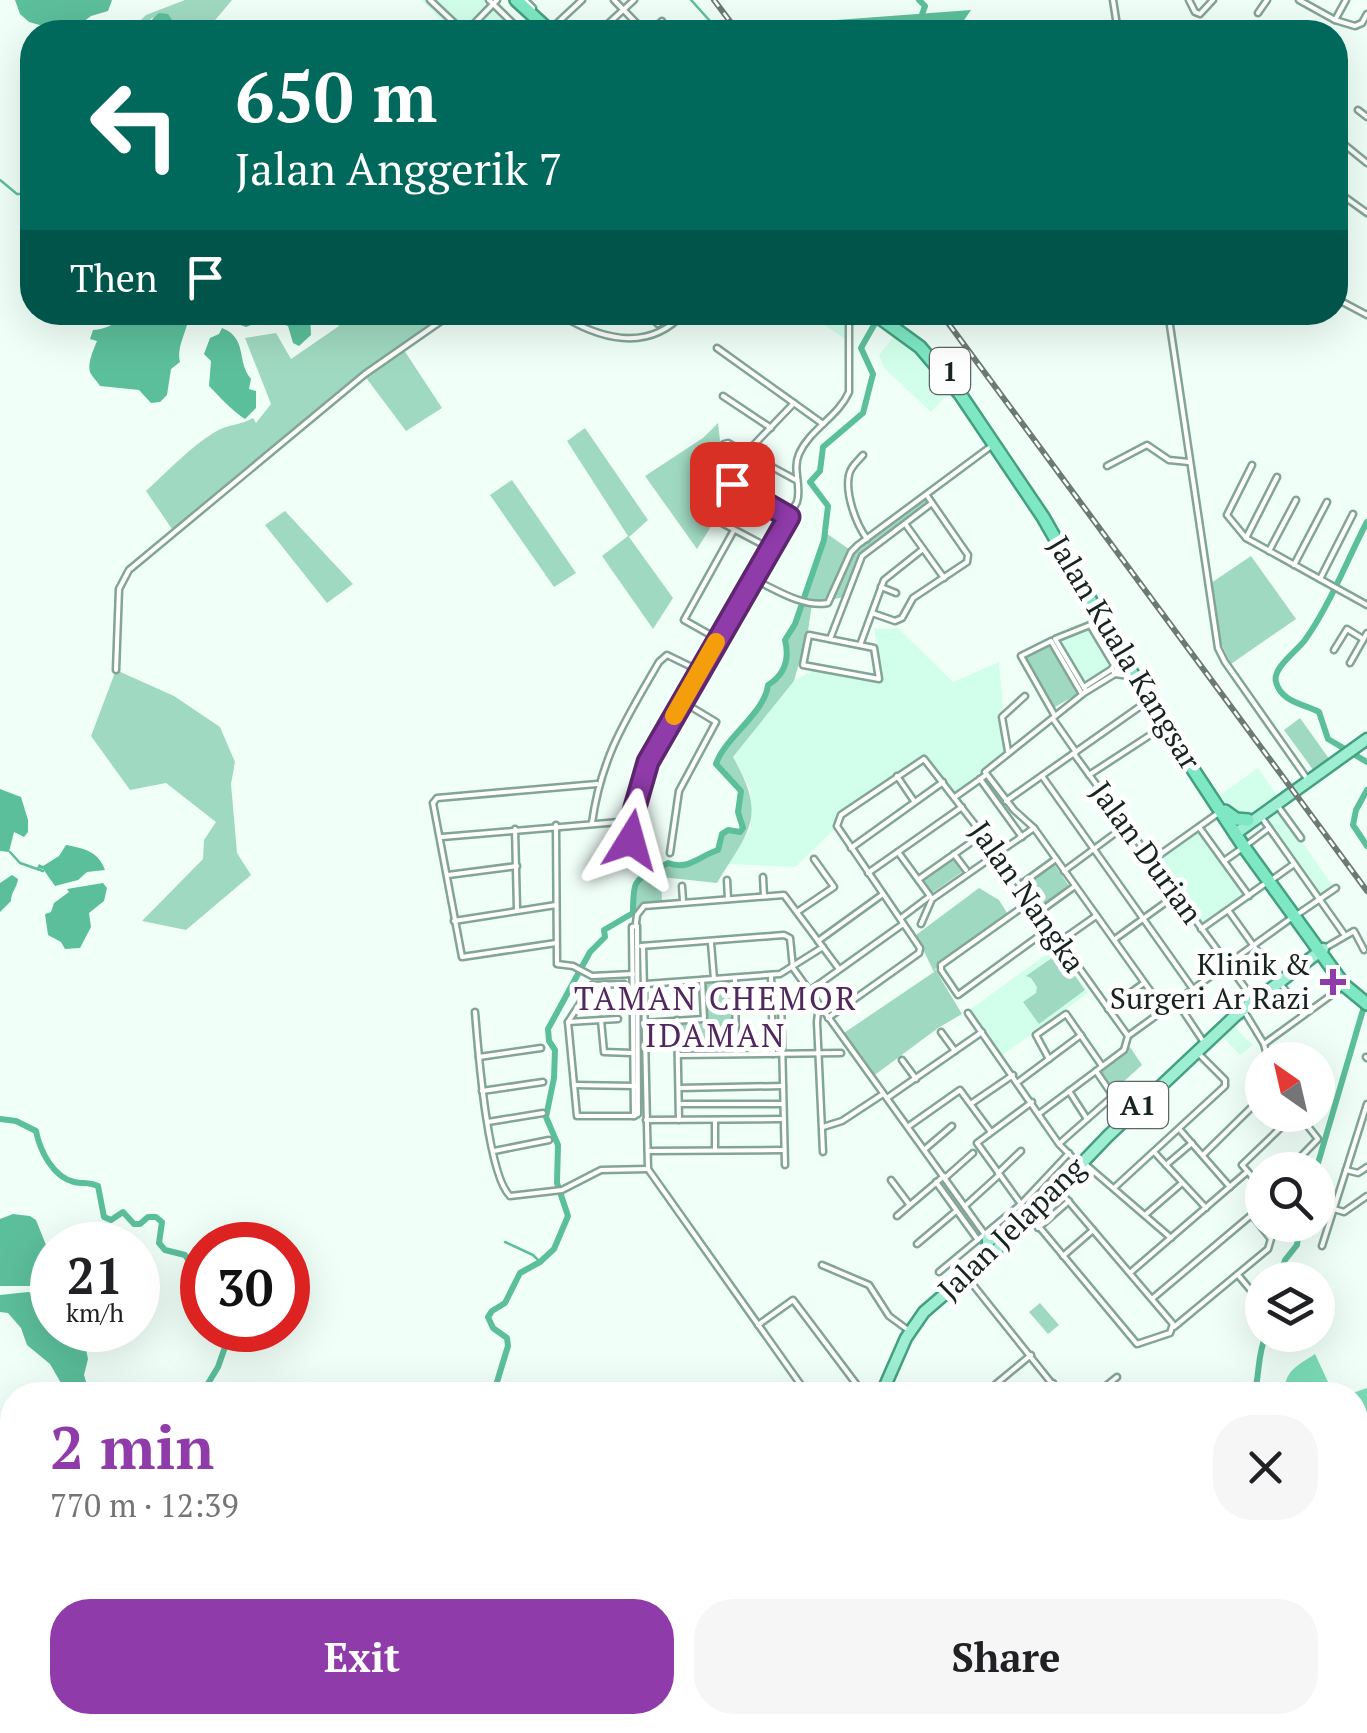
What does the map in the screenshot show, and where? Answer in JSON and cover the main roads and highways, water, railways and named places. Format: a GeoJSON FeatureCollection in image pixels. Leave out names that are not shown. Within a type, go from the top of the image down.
{"type":"FeatureCollection","features":[{"type":"Feature","properties":{"kind":"highway"},"geometry":{"type":"LineString","coordinates":[[521,1],[539,20]]}},
{"type":"Feature","properties":{"kind":"highway","name":"Jalan Kuala Kangsar"},"geometry":{"type":"LineString","coordinates":[[898,325],[916,336],[944,363],[1041,515],[1136,681],[1320,950],[1363,1000]]}},
{"type":"Feature","properties":{"kind":"highway","name":"Jalan Kuala Kangsar"},"geometry":{"type":"LineString","coordinates":[[995,444],[1070,554],[1150,700]]}},
{"type":"Feature","properties":{"kind":"highway"},"geometry":{"type":"LineString","coordinates":[[1223,811],[1236,818],[1256,817]]}},
{"type":"Feature","properties":{"kind":"main road"},"geometry":{"type":"LineString","coordinates":[[1236,831],[1362,742]]}},
{"type":"Feature","properties":{"kind":"main road","name":"Jalan Jelapang"},"geometry":{"type":"LineString","coordinates":[[887,1382],[913,1326],[984,1258],[993,1239],[1254,999],[1320,950]]}},
{"type":"Feature","properties":{"kind":"main road","name":"Jalan Jelapang"},"geometry":{"type":"LineString","coordinates":[[1200,1047],[1254,999]]}},
{"type":"Feature","properties":{"kind":"main road","name":"Jalan Jelapang"},"geometry":{"type":"LineString","coordinates":[[887,1382],[908,1330],[927,1306],[984,1258],[993,1239],[1031,1217],[1081,1162]]}},
{"type":"Feature","properties":{"kind":"main road"},"geometry":{"type":"LineString","coordinates":[[948,1292],[993,1239]]}},
{"type":"Feature","properties":{"kind":"waterway"},"geometry":{"type":"LineString","coordinates":[[691,0],[709,20]]}},
{"type":"Feature","properties":{"kind":"waterway"},"geometry":{"type":"LineString","coordinates":[[919,0],[925,6],[920,20]]}},
{"type":"Feature","properties":{"kind":"waterway"},"geometry":{"type":"LineString","coordinates":[[0,180],[20,194]]}},
{"type":"Feature","properties":{"kind":"waterway"},"geometry":{"type":"LineString","coordinates":[[497,1382],[507,1338],[493,1328],[488,1317],[505,1303],[520,1273],[554,1249],[568,1216],[557,1183],[558,1145],[546,1117],[555,1050],[548,1029],[590,952],[605,937],[604,930],[633,913],[638,880],[668,863],[688,864],[718,850],[722,834],[728,830],[740,832],[743,828],[738,812],[741,791],[716,764],[784,666],[785,640],[795,624],[824,540],[828,506],[810,482],[820,471],[823,447],[863,413],[873,374],[861,348],[874,325]]}},
{"type":"Feature","properties":{"kind":"waterway"},"geometry":{"type":"LineString","coordinates":[[1367,522],[1314,626],[1281,665],[1276,677],[1283,694],[1319,712],[1328,739],[1367,762]]}},
{"type":"Feature","properties":{"kind":"waterway"},"geometry":{"type":"LineString","coordinates":[[1367,790],[1353,825],[1367,846]]}},
{"type":"Feature","properties":{"kind":"waterway"},"geometry":{"type":"LineString","coordinates":[[10,852],[20,863],[43,871]]}},
{"type":"Feature","properties":{"kind":"waterway"},"geometry":{"type":"LineString","coordinates":[[1321,1152],[1365,1003]]}},
{"type":"Feature","properties":{"kind":"waterway"},"geometry":{"type":"LineString","coordinates":[[0,1119],[16,1121],[36,1131],[44,1155],[60,1175],[98,1186],[104,1217],[111,1220],[123,1212],[134,1224],[156,1217],[162,1222],[159,1243],[165,1250],[180,1254]]}},
{"type":"Feature","properties":{"kind":"waterway"},"geometry":{"type":"LineString","coordinates":[[505,1242],[540,1262]]}},
{"type":"Feature","properties":{"kind":"waterway"},"geometry":{"type":"LineString","coordinates":[[1284,1262],[1297,1242]]}},
{"type":"Feature","properties":{"kind":"waterway"},"geometry":{"type":"LineString","coordinates":[[209,1382],[223,1352]]}},
{"type":"Feature","properties":{"kind":"waterway"},"geometry":{"type":"LineString","coordinates":[[1256,1382],[1261,1352]]}},
{"type":"Feature","properties":{"kind":"railway"},"geometry":{"type":"LineString","coordinates":[[714,0],[729,20]]}},
{"type":"Feature","properties":{"kind":"railway"},"geometry":{"type":"LineString","coordinates":[[950,325],[1367,891]]}},
{"type":"Feature","properties":{"kind":"place","name":"Klinik & Surgeri Ar Razi"},"geometry":{"type":"Point","coordinates":[1333,982]}},
{"type":"Feature","properties":{"kind":"district","name":"TAMAN CHEMOR IDAMAN"},"geometry":{"type":"Point","coordinates":[716,1018]}}]}
